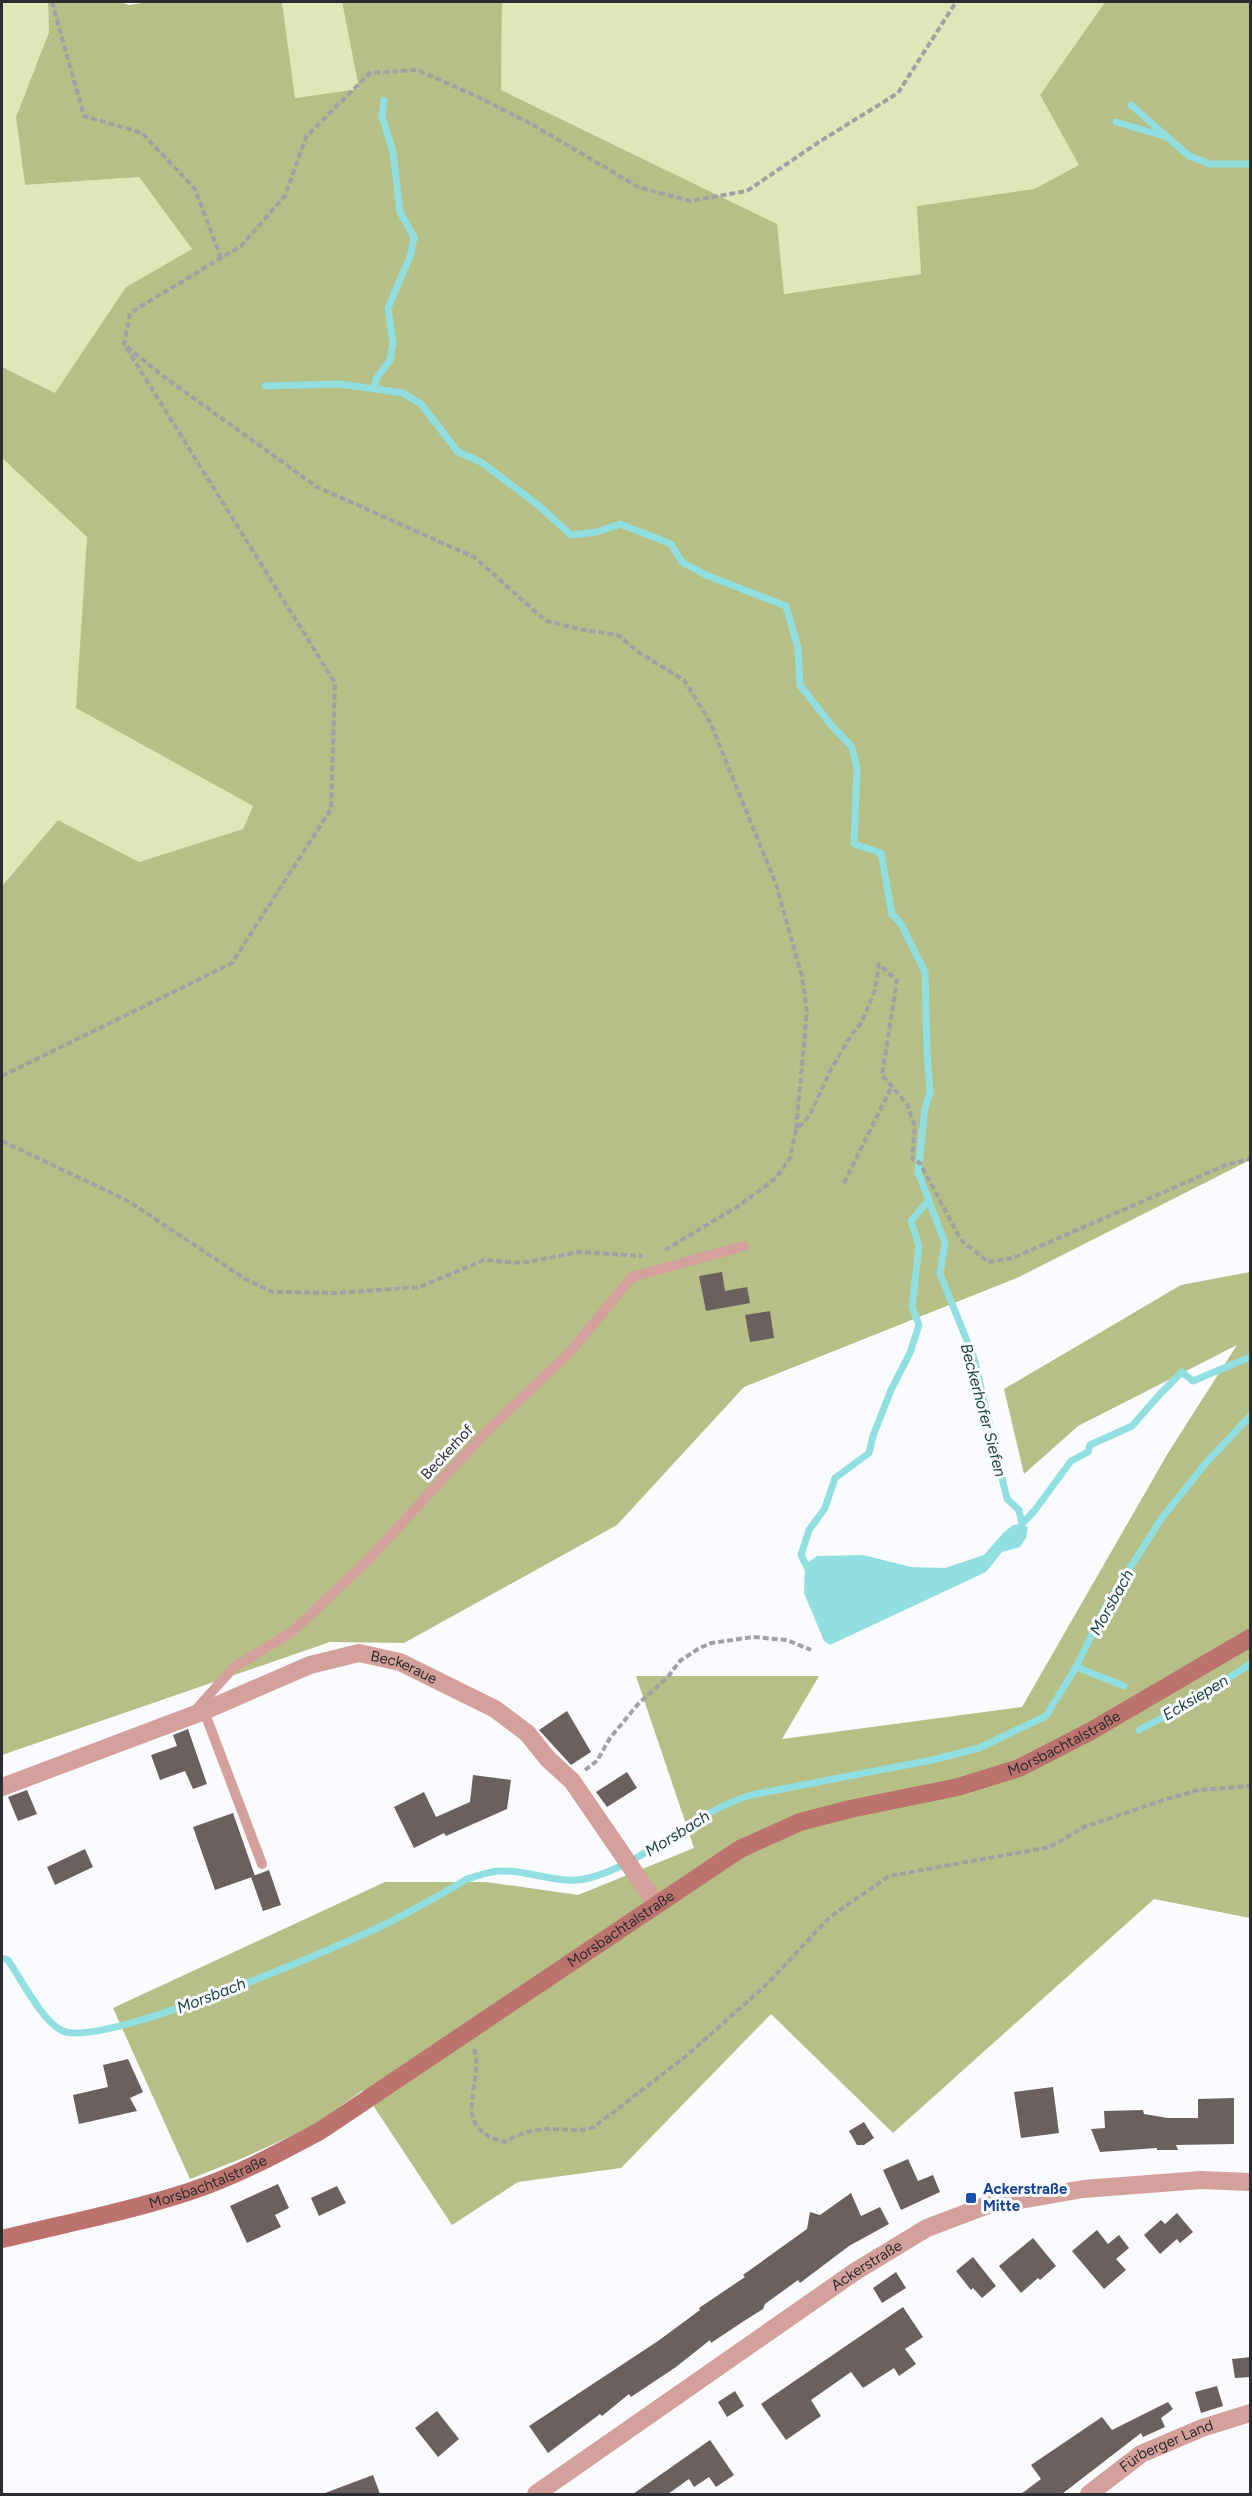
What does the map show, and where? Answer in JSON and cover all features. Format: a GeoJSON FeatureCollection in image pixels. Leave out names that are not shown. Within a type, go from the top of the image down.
{"type":"FeatureCollection","features":[{"type":"Feature","properties":{"kind":"main road","name":"Morsbachtalstraße"},"geometry":{"type":"LineString","coordinates":[[2,2239],[121,2211],[188,2192],[266,2160],[320,2131],[740,1849],[800,1822],[850,1809],[958,1787],[1019,1768],[1091,1731],[1251,1638]]}},
{"type":"Feature","properties":{"kind":"street","name":"Beckeraue"},"geometry":{"type":"LineString","coordinates":[[2,1787],[197,1713],[310,1665],[359,1653],[400,1662],[495,1709],[527,1732],[548,1759],[572,1781],[657,1905]]}},
{"type":"Feature","properties":{"kind":"street","name":"Ackerstraße"},"geometry":{"type":"LineString","coordinates":[[536,2494],[856,2271],[927,2228],[985,2206],[1083,2189],[1201,2180],[1251,2182]]}},
{"type":"Feature","properties":{"kind":"street","name":"Fürberger Land"},"geometry":{"type":"LineString","coordinates":[[1089,2494],[1141,2454],[1202,2428],[1251,2413]]}},
{"type":"Feature","properties":{"kind":"lane","name":"Beckerhof"},"geometry":{"type":"LineString","coordinates":[[197,1713],[203,1699],[233,1668],[293,1631],[368,1560],[483,1435],[571,1351],[632,1277],[744,1246]]}},
{"type":"Feature","properties":{"kind":"lane"},"geometry":{"type":"LineString","coordinates":[[197,1713],[261,1864]]}},
{"type":"Feature","properties":{"kind":"path"},"geometry":{"type":"LineString","coordinates":[[52,2],[84,116],[142,134],[195,189],[221,258]]}},
{"type":"Feature","properties":{"kind":"path"},"geometry":{"type":"LineString","coordinates":[[2,1076],[232,963],[331,808],[335,683],[124,344],[130,313],[241,246],[285,196],[306,137],[370,73],[417,70],[536,126],[638,186],[690,201],[747,191],[819,142],[898,93],[956,2]]}},
{"type":"Feature","properties":{"kind":"path"},"geometry":{"type":"LineString","coordinates":[[124,344],[163,376],[317,487],[474,557],[546,621],[618,635],[641,654],[684,680],[710,722],[776,884],[802,977],[807,1011],[790,1158],[776,1178],[740,1205],[663,1251]]}},
{"type":"Feature","properties":{"kind":"path"},"geometry":{"type":"LineString","coordinates":[[795,1130],[810,1115],[830,1071],[852,1034],[862,1022],[875,990],[879,964],[897,981],[882,1075],[907,1104],[915,1126],[912,1159],[920,1163],[961,1240],[988,1262],[1012,1258],[1228,1164],[1251,1158]]}},
{"type":"Feature","properties":{"kind":"path"},"geometry":{"type":"LineString","coordinates":[[844,1183],[892,1086]]}},
{"type":"Feature","properties":{"kind":"path"},"geometry":{"type":"LineString","coordinates":[[2,1141],[128,1201],[247,1280],[273,1292],[336,1293],[420,1287],[484,1260],[522,1263],[579,1252],[608,1252],[653,1257]]}},
{"type":"Feature","properties":{"kind":"path"},"geometry":{"type":"LineString","coordinates":[[572,1781],[597,1761],[610,1738],[639,1703],[667,1678],[680,1661],[698,1649],[711,1642],[753,1637],[787,1640],[811,1650]]}},
{"type":"Feature","properties":{"kind":"path"},"geometry":{"type":"LineString","coordinates":[[466,2033],[475,2052],[477,2068],[471,2100],[474,2118],[482,2131],[491,2138],[505,2142],[515,2136],[547,2129],[571,2131],[594,2127],[685,2057],[766,1984],[830,1917],[889,1876],[1050,1847],[1084,1827],[1167,1799],[1199,1790],[1251,1786]]}},
{"type":"Feature","properties":{"kind":"green space"},"geometry":{"type":"Polygon","coordinates":[[[2,2],[48,2],[49,32],[16,117],[25,185],[139,177],[192,249],[126,287],[55,394],[2,367],[2,2]]]}},
{"type":"Feature","properties":{"kind":"green space"},"geometry":{"type":"Polygon","coordinates":[[[48,2],[119,2],[129,5],[149,2],[282,2],[295,98],[359,89],[342,2],[502,2],[501,90],[777,224],[784,294],[921,274],[917,206],[1034,189],[1079,165],[1040,95],[1105,2],[1250,2],[1250,1160],[1019,1277],[744,1387],[617,1525],[404,1643],[330,1642],[2,1755],[2,886],[58,820],[139,862],[243,829],[253,806],[76,708],[87,537],[2,458],[2,367],[55,393],[126,287],[192,249],[139,177],[25,185],[16,117],[49,32],[48,2]]]}},
{"type":"Feature","properties":{"kind":"green space"},"geometry":{"type":"Polygon","coordinates":[[[282,2],[342,2],[359,90],[294,98],[282,2]]]}},
{"type":"Feature","properties":{"kind":"green space"},"geometry":{"type":"Polygon","coordinates":[[[502,2],[1105,2],[1040,95],[1079,165],[1034,189],[918,206],[921,274],[784,294],[501,90],[502,2]]]}},
{"type":"Feature","properties":{"kind":"green space"},"geometry":{"type":"Polygon","coordinates":[[[2,458],[87,537],[77,708],[253,806],[243,829],[139,862],[58,820],[2,886],[2,458]]]}},
{"type":"Feature","properties":{"kind":"green space"},"geometry":{"type":"Polygon","coordinates":[[[1250,1272],[1250,1918],[1154,1899],[893,2133],[771,2014],[621,2168],[518,2182],[452,2225],[363,2090],[313,2126],[190,2179],[113,2008],[385,1882],[486,1882],[578,1895],[694,1848],[636,1676],[819,1676],[782,1739],[1022,1707],[1168,1453],[1237,1345],[1078,1426],[1024,1474],[1004,1389],[1181,1285],[1250,1272]]]}},
{"type":"Feature","properties":{"kind":"water"},"geometry":{"type":"Polygon","coordinates":[[[1022,1524],[1028,1527],[1026,1538],[1020,1547],[1002,1552],[986,1572],[830,1645],[824,1641],[804,1593],[805,1564],[817,1556],[863,1555],[911,1567],[945,1568],[984,1555],[1003,1533],[1013,1525],[1022,1524]]]}},
{"type":"Feature","properties":{"kind":"building"},"geometry":{"type":"Polygon","coordinates":[[[722,1272],[725,1291],[747,1287],[750,1303],[706,1311],[699,1276],[722,1272]]]}},
{"type":"Feature","properties":{"kind":"building"},"geometry":{"type":"Polygon","coordinates":[[[770,1311],[774,1338],[750,1342],[745,1315],[770,1311]]]}},
{"type":"Feature","properties":{"kind":"building"},"geometry":{"type":"Polygon","coordinates":[[[567,1711],[591,1752],[571,1765],[539,1730],[567,1711]]]}},
{"type":"Feature","properties":{"kind":"building"},"geometry":{"type":"Polygon","coordinates":[[[188,1729],[207,1784],[193,1789],[185,1771],[160,1780],[151,1755],[177,1746],[173,1735],[188,1729]]]}},
{"type":"Feature","properties":{"kind":"building"},"geometry":{"type":"Polygon","coordinates":[[[627,1772],[637,1788],[607,1807],[596,1792],[627,1772]]]}},
{"type":"Feature","properties":{"kind":"building"},"geometry":{"type":"Polygon","coordinates":[[[473,1775],[511,1780],[507,1809],[446,1836],[444,1833],[414,1848],[394,1807],[424,1792],[436,1817],[470,1802],[473,1775]]]}},
{"type":"Feature","properties":{"kind":"building"},"geometry":{"type":"Polygon","coordinates":[[[27,1790],[37,1814],[18,1821],[8,1797],[27,1790]]]}},
{"type":"Feature","properties":{"kind":"building"},"geometry":{"type":"Polygon","coordinates":[[[233,1813],[255,1876],[215,1890],[193,1827],[233,1813]]]}},
{"type":"Feature","properties":{"kind":"building"},"geometry":{"type":"Polygon","coordinates":[[[85,1849],[93,1867],[55,1885],[47,1867],[85,1849]]]}},
{"type":"Feature","properties":{"kind":"building"},"geometry":{"type":"Polygon","coordinates":[[[269,1870],[281,1905],[263,1911],[251,1877],[269,1870]]]}},
{"type":"Feature","properties":{"kind":"building"},"geometry":{"type":"Polygon","coordinates":[[[128,2059],[143,2092],[130,2098],[137,2111],[79,2124],[73,2095],[108,2087],[103,2065],[128,2059]]]}},
{"type":"Feature","properties":{"kind":"building"},"geometry":{"type":"Polygon","coordinates":[[[1053,2087],[1059,2133],[1021,2138],[1014,2092],[1053,2087]]]}},
{"type":"Feature","properties":{"kind":"building"},"geometry":{"type":"Polygon","coordinates":[[[1234,2098],[1234,2144],[1176,2145],[1178,2150],[1157,2150],[1157,2148],[1100,2152],[1091,2129],[1105,2128],[1104,2111],[1143,2110],[1144,2114],[1168,2118],[1198,2118],[1198,2099],[1234,2098]]]}},
{"type":"Feature","properties":{"kind":"building"},"geometry":{"type":"Polygon","coordinates":[[[864,2122],[874,2138],[864,2145],[857,2145],[849,2131],[864,2122]]]}},
{"type":"Feature","properties":{"kind":"building"},"geometry":{"type":"Polygon","coordinates":[[[908,2159],[918,2181],[933,2175],[940,2192],[901,2210],[883,2170],[908,2159]]]}},
{"type":"Feature","properties":{"kind":"building"},"geometry":{"type":"Polygon","coordinates":[[[278,2184],[289,2208],[275,2215],[281,2227],[247,2243],[230,2206],[278,2184]]]}},
{"type":"Feature","properties":{"kind":"building"},"geometry":{"type":"Polygon","coordinates":[[[337,2186],[346,2203],[319,2216],[311,2198],[337,2186]]]}},
{"type":"Feature","properties":{"kind":"building"},"geometry":{"type":"Polygon","coordinates":[[[851,2193],[861,2216],[880,2207],[889,2224],[849,2246],[800,2283],[798,2280],[765,2304],[763,2309],[711,2343],[710,2340],[676,2367],[631,2397],[629,2394],[602,2416],[600,2414],[548,2453],[529,2426],[658,2341],[700,2310],[699,2308],[745,2277],[743,2275],[807,2229],[810,2212],[820,2215],[851,2193]]]}},
{"type":"Feature","properties":{"kind":"building"},"geometry":{"type":"Polygon","coordinates":[[[1177,2213],[1193,2232],[1180,2243],[1177,2239],[1160,2254],[1144,2235],[1161,2220],[1165,2224],[1177,2213]]]}},
{"type":"Feature","properties":{"kind":"building"},"geometry":{"type":"Polygon","coordinates":[[[1097,2230],[1108,2244],[1119,2235],[1129,2248],[1116,2259],[1126,2270],[1104,2289],[1072,2251],[1097,2230]]]}},
{"type":"Feature","properties":{"kind":"building"},"geometry":{"type":"Polygon","coordinates":[[[1033,2238],[1056,2266],[1021,2293],[999,2266],[1033,2238]]]}},
{"type":"Feature","properties":{"kind":"building"},"geometry":{"type":"Polygon","coordinates":[[[973,2257],[996,2286],[982,2298],[973,2288],[971,2290],[956,2271],[973,2257]]]}},
{"type":"Feature","properties":{"kind":"building"},"geometry":{"type":"Polygon","coordinates":[[[896,2272],[906,2288],[882,2303],[873,2288],[896,2272]]]}},
{"type":"Feature","properties":{"kind":"building"},"geometry":{"type":"Polygon","coordinates":[[[903,2307],[923,2337],[905,2349],[916,2364],[899,2376],[894,2368],[863,2388],[851,2372],[811,2400],[821,2416],[786,2440],[761,2404],[903,2307]]]}},
{"type":"Feature","properties":{"kind":"building"},"geometry":{"type":"Polygon","coordinates":[[[1251,2357],[1251,2377],[1235,2378],[1232,2359],[1251,2357]]]}},
{"type":"Feature","properties":{"kind":"building"},"geometry":{"type":"Polygon","coordinates":[[[1217,2386],[1223,2406],[1201,2413],[1195,2392],[1217,2386]]]}},
{"type":"Feature","properties":{"kind":"building"},"geometry":{"type":"Polygon","coordinates":[[[735,2391],[744,2406],[727,2417],[718,2402],[735,2391]]]}},
{"type":"Feature","properties":{"kind":"building"},"geometry":{"type":"Polygon","coordinates":[[[1168,2402],[1173,2409],[1161,2418],[1165,2427],[1143,2437],[1141,2433],[1062,2494],[1021,2494],[1041,2479],[1031,2465],[1102,2417],[1112,2430],[1168,2402]]]}},
{"type":"Feature","properties":{"kind":"building"},"geometry":{"type":"Polygon","coordinates":[[[437,2411],[459,2439],[438,2457],[415,2428],[437,2411]]]}},
{"type":"Feature","properties":{"kind":"building"},"geometry":{"type":"Polygon","coordinates":[[[710,2440],[734,2475],[716,2487],[709,2477],[694,2487],[689,2479],[668,2494],[633,2494],[710,2440]]]}},
{"type":"Feature","properties":{"kind":"building"},"geometry":{"type":"Polygon","coordinates":[[[373,2475],[380,2494],[325,2494],[325,2493],[373,2475]]]}},
{"type":"Feature","properties":{"kind":"waterway"},"geometry":{"type":"LineString","coordinates":[[375,388],[376,379],[390,360],[393,343],[388,308],[411,254],[414,237],[400,212],[393,152],[382,116],[384,100]]}},
{"type":"Feature","properties":{"kind":"waterway"},"geometry":{"type":"LineString","coordinates":[[1131,105],[1165,135]]}},
{"type":"Feature","properties":{"kind":"waterway"},"geometry":{"type":"LineString","coordinates":[[1116,122],[1167,137],[1189,156],[1210,164],[1250,164]]}},
{"type":"Feature","properties":{"kind":"waterway","name":"Beckerhofer Siefen"},"geometry":{"type":"LineString","coordinates":[[265,386],[340,384],[403,393],[421,404],[458,452],[481,462],[538,505],[571,535],[597,532],[620,524],[671,544],[682,562],[706,575],[786,606],[798,648],[800,685],[831,725],[852,747],[857,768],[854,844],[881,853],[892,914],[901,924],[925,972],[930,1092],[925,1108],[918,1172],[945,1243],[940,1274],[974,1358],[1007,1499],[1019,1510],[1022,1524],[1071,1461],[1088,1452],[1090,1445],[1132,1426],[1182,1372],[1193,1381],[1250,1357]]}},
{"type":"Feature","properties":{"kind":"waterway"},"geometry":{"type":"LineString","coordinates":[[809,1571],[801,1555],[809,1530],[825,1508],[835,1478],[869,1453],[873,1436],[891,1390],[910,1353],[919,1325],[912,1307],[919,1246],[911,1221],[929,1200]]}},
{"type":"Feature","properties":{"kind":"waterway","name":"Morsbach"},"geometry":{"type":"LineString","coordinates":[[2,1958],[8,1960],[40,2010],[63,2031],[86,2032],[122,2025],[216,1995],[312,1957],[387,1923],[467,1879],[498,1871],[521,1872],[566,1880],[589,1878],[631,1861],[709,1813],[751,1795],[932,1760],[979,1748],[1046,1716],[1076,1667],[1106,1606],[1161,1519],[1206,1463],[1250,1416]]}},
{"type":"Feature","properties":{"kind":"waterway","name":"Ecksiepen"},"geometry":{"type":"LineString","coordinates":[[1139,1730],[1190,1703],[1250,1664]]}},
{"type":"Feature","properties":{"kind":"waterway","name":"Ecksiepen"},"geometry":{"type":"LineString","coordinates":[[1076,1667],[1124,1686]]}},
{"type":"Feature","properties":{"kind":"place","name":"Ackerstraße Mitte"},"geometry":{"type":"Point","coordinates":[971,2198]}}]}
